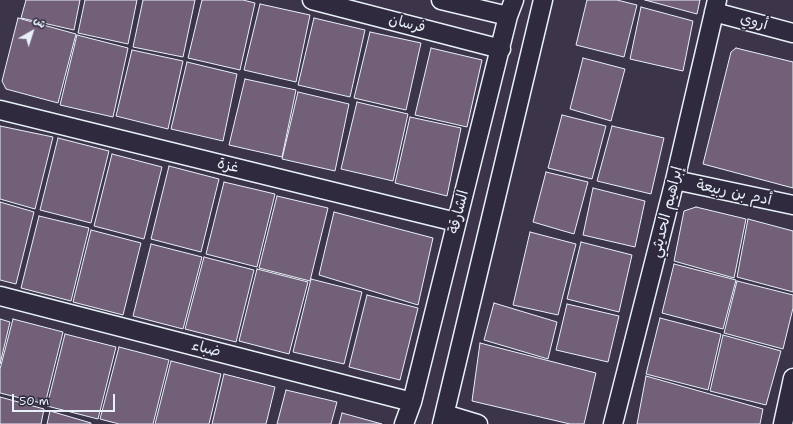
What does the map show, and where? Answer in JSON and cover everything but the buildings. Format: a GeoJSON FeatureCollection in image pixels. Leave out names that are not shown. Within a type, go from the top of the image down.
{"type":"FeatureCollection","features":[{"type":"Feature","properties":{"kind":"street","name":"فرسان"},"geometry":{"type":"LineString","coordinates":[[312,0],[501,49]]}},
{"type":"Feature","properties":{"kind":"street"},"geometry":{"type":"LineString","coordinates":[[441,0],[511,8]]}},
{"type":"Feature","properties":{"kind":"street"},"geometry":{"type":"LineString","coordinates":[[478,424],[443,419],[543,0]]}},
{"type":"Feature","properties":{"kind":"street","name":"أروي"},"geometry":{"type":"LineString","coordinates":[[716,6],[793,33]]}},
{"type":"Feature","properties":{"kind":"street","name":"إبراهيم الحديثي"},"geometry":{"type":"LineString","coordinates":[[613,424],[675,180],[716,6]]}},
{"type":"Feature","properties":{"kind":"street","name":"الشارقة"},"geometry":{"type":"LineString","coordinates":[[404,424],[412,402],[511,8]]}},
{"type":"Feature","properties":{"kind":"street","name":"غزة"},"geometry":{"type":"LineString","coordinates":[[0,110],[456,222]]}},
{"type":"Feature","properties":{"kind":"street","name":"أدم بن ربيعة"},"geometry":{"type":"LineString","coordinates":[[675,180],[793,205]]}},
{"type":"Feature","properties":{"kind":"street","name":"ضباء"},"geometry":{"type":"LineString","coordinates":[[0,296],[412,402]]}},
{"type":"Feature","properties":{"kind":"street"},"geometry":{"type":"LineString","coordinates":[[783,424],[793,378]]}}]}
